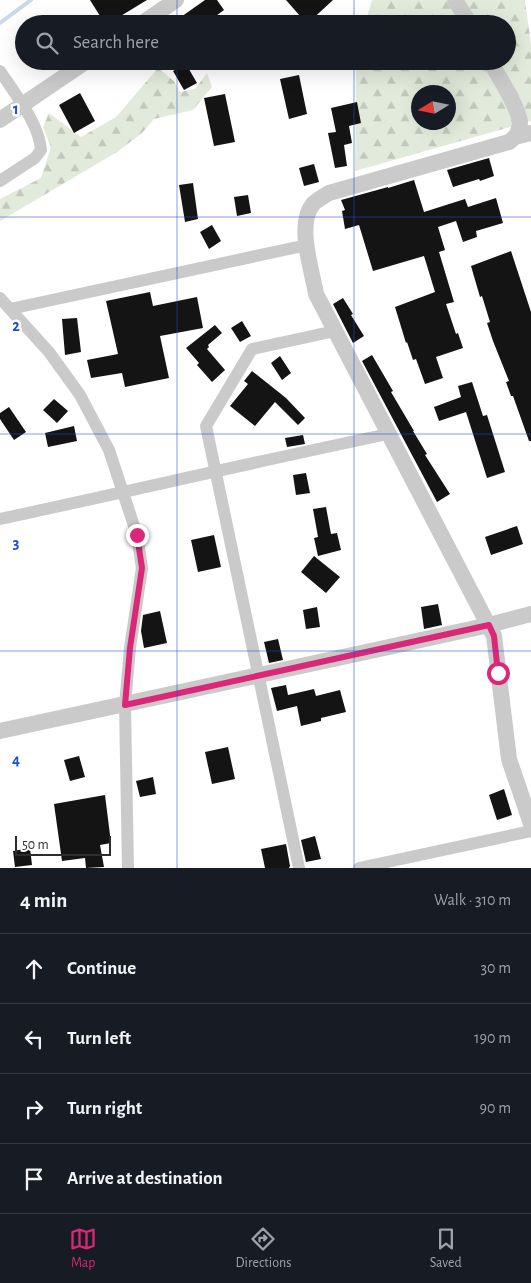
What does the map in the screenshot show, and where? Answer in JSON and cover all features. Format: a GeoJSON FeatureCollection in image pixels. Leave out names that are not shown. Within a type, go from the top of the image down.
{"type":"FeatureCollection","features":[{"type":"Feature","properties":{"kind":"street"},"geometry":{"type":"LineString","coordinates":[[154,15],[176,0]]}},
{"type":"Feature","properties":{"kind":"street"},"geometry":{"type":"LineString","coordinates":[[455,0],[464,15]]}},
{"type":"Feature","properties":{"kind":"street"},"geometry":{"type":"LineString","coordinates":[[0,120],[74,70]]}},
{"type":"Feature","properties":{"kind":"street"},"geometry":{"type":"LineString","coordinates":[[495,70],[518,115],[520,121],[519,130],[523,135],[508,142],[329,193],[313,204],[305,222],[305,235],[316,294],[494,636],[509,760],[531,824]]}},
{"type":"Feature","properties":{"kind":"street"},"geometry":{"type":"LineString","coordinates":[[0,71],[23,105],[40,139],[41,150],[35,158],[0,181]]}},
{"type":"Feature","properties":{"kind":"street"},"geometry":{"type":"LineString","coordinates":[[10,309],[307,245]]}},
{"type":"Feature","properties":{"kind":"street"},"geometry":{"type":"LineString","coordinates":[[0,298],[49,352],[80,395],[109,450],[137,535],[142,568],[130,648],[125,705],[128,868]]}},
{"type":"Feature","properties":{"kind":"street"},"geometry":{"type":"LineString","coordinates":[[298,868],[206,426],[252,349],[335,331]]}},
{"type":"Feature","properties":{"kind":"street"},"geometry":{"type":"LineString","coordinates":[[0,519],[122,493],[215,470],[388,434]]}},
{"type":"Feature","properties":{"kind":"street"},"geometry":{"type":"LineString","coordinates":[[0,731],[259,676],[531,614]]}},
{"type":"Feature","properties":{"kind":"street"},"geometry":{"type":"LineString","coordinates":[[359,868],[531,831]]}},
{"type":"Feature","properties":{"kind":"green space"},"geometry":{"type":"Polygon","coordinates":[[[372,0],[525,0],[531,45],[531,121],[355,171],[356,70],[516,70],[516,15],[368,15],[372,0]]]}},
{"type":"Feature","properties":{"kind":"green space"},"geometry":{"type":"Polygon","coordinates":[[[156,70],[160,70],[174,81],[180,92],[195,89],[207,73],[212,87],[193,110],[154,119],[141,134],[117,152],[0,221],[0,199],[41,178],[51,147],[43,127],[49,113],[81,137],[116,117],[156,70]]]}},
{"type":"Feature","properties":{"kind":"building"},"geometry":{"type":"Polygon","coordinates":[[[90,0],[147,0],[122,15],[99,15],[90,0]]]}},
{"type":"Feature","properties":{"kind":"building"},"geometry":{"type":"Polygon","coordinates":[[[205,0],[217,0],[224,10],[217,15],[184,15],[205,0]]]}},
{"type":"Feature","properties":{"kind":"building"},"geometry":{"type":"Polygon","coordinates":[[[286,0],[333,0],[317,15],[299,15],[286,0]]]}},
{"type":"Feature","properties":{"kind":"building"},"geometry":{"type":"Polygon","coordinates":[[[189,70],[197,83],[184,90],[173,71],[189,70]]]}},
{"type":"Feature","properties":{"kind":"building"},"geometry":{"type":"Polygon","coordinates":[[[299,75],[307,114],[289,119],[280,79],[299,75]]]}},
{"type":"Feature","properties":{"kind":"building"},"geometry":{"type":"Polygon","coordinates":[[[80,93],[95,121],[74,133],[59,105],[80,93]]]}},
{"type":"Feature","properties":{"kind":"building"},"geometry":{"type":"Polygon","coordinates":[[[225,94],[235,142],[214,146],[204,98],[225,94]]]}},
{"type":"Feature","properties":{"kind":"building"},"geometry":{"type":"Polygon","coordinates":[[[357,102],[361,123],[349,126],[352,143],[344,145],[347,166],[335,168],[328,133],[336,132],[331,108],[357,102]]]}},
{"type":"Feature","properties":{"kind":"building"},"geometry":{"type":"Polygon","coordinates":[[[489,158],[494,176],[453,187],[447,170],[489,158]]]}},
{"type":"Feature","properties":{"kind":"building"},"geometry":{"type":"Polygon","coordinates":[[[314,164],[319,182],[304,186],[299,168],[314,164]]]}},
{"type":"Feature","properties":{"kind":"building"},"geometry":{"type":"Polygon","coordinates":[[[414,180],[424,212],[465,199],[468,207],[496,198],[503,223],[476,231],[477,237],[463,242],[456,221],[438,227],[445,250],[439,252],[454,302],[446,304],[463,348],[436,357],[443,378],[425,384],[416,359],[413,360],[406,343],[395,307],[435,292],[424,256],[373,271],[359,225],[345,229],[342,211],[345,210],[341,200],[414,180]]]}},
{"type":"Feature","properties":{"kind":"building"},"geometry":{"type":"Polygon","coordinates":[[[193,183],[198,219],[185,222],[179,185],[193,183]]]}},
{"type":"Feature","properties":{"kind":"building"},"geometry":{"type":"Polygon","coordinates":[[[248,195],[251,213],[237,216],[234,197],[248,195]]]}},
{"type":"Feature","properties":{"kind":"building"},"geometry":{"type":"Polygon","coordinates":[[[212,225],[221,241],[209,249],[200,232],[212,225]]]}},
{"type":"Feature","properties":{"kind":"building"},"geometry":{"type":"Polygon","coordinates":[[[511,251],[531,312],[531,441],[529,441],[506,382],[509,381],[487,323],[490,322],[471,266],[511,251]]]}},
{"type":"Feature","properties":{"kind":"building"},"geometry":{"type":"Polygon","coordinates":[[[150,292],[153,306],[197,297],[203,328],[160,336],[169,378],[125,387],[122,373],[91,378],[87,360],[118,354],[106,301],[150,292]]]}},
{"type":"Feature","properties":{"kind":"building"},"geometry":{"type":"Polygon","coordinates":[[[343,298],[364,336],[353,343],[333,304],[343,298]]]}},
{"type":"Feature","properties":{"kind":"building"},"geometry":{"type":"Polygon","coordinates":[[[77,318],[81,352],[65,355],[62,319],[77,318]]]}},
{"type":"Feature","properties":{"kind":"building"},"geometry":{"type":"Polygon","coordinates":[[[242,321],[251,336],[240,342],[231,328],[242,321]]]}},
{"type":"Feature","properties":{"kind":"building"},"geometry":{"type":"Polygon","coordinates":[[[215,325],[222,333],[208,345],[207,349],[225,370],[212,382],[197,365],[199,363],[186,348],[215,325]]]}},
{"type":"Feature","properties":{"kind":"building"},"geometry":{"type":"Polygon","coordinates":[[[372,355],[427,454],[425,455],[450,494],[437,502],[362,361],[372,355]]]}},
{"type":"Feature","properties":{"kind":"building"},"geometry":{"type":"Polygon","coordinates":[[[280,356],[291,373],[282,380],[271,363],[280,356]]]}},
{"type":"Feature","properties":{"kind":"building"},"geometry":{"type":"Polygon","coordinates":[[[252,371],[286,398],[305,418],[298,425],[275,402],[255,426],[230,406],[248,384],[244,381],[252,371]]]}},
{"type":"Feature","properties":{"kind":"building"},"geometry":{"type":"Polygon","coordinates":[[[472,382],[483,416],[487,415],[505,472],[487,478],[466,412],[439,421],[434,407],[461,397],[458,386],[472,382]]]}},
{"type":"Feature","properties":{"kind":"building"},"geometry":{"type":"Polygon","coordinates":[[[54,399],[68,411],[57,423],[43,410],[54,399]]]}},
{"type":"Feature","properties":{"kind":"building"},"geometry":{"type":"Polygon","coordinates":[[[9,407],[26,432],[14,440],[0,419],[0,413],[9,407]]]}},
{"type":"Feature","properties":{"kind":"building"},"geometry":{"type":"Polygon","coordinates":[[[74,426],[77,441],[48,447],[45,433],[74,426]]]}},
{"type":"Feature","properties":{"kind":"building"},"geometry":{"type":"Polygon","coordinates":[[[303,435],[305,444],[287,447],[285,438],[303,435]]]}},
{"type":"Feature","properties":{"kind":"building"},"geometry":{"type":"Polygon","coordinates":[[[306,473],[310,493],[296,495],[293,475],[306,473]]]}},
{"type":"Feature","properties":{"kind":"building"},"geometry":{"type":"Polygon","coordinates":[[[326,507],[331,534],[337,533],[341,550],[318,556],[314,538],[318,537],[313,509],[326,507]]]}},
{"type":"Feature","properties":{"kind":"building"},"geometry":{"type":"Polygon","coordinates":[[[517,526],[523,544],[491,555],[485,537],[517,526]]]}},
{"type":"Feature","properties":{"kind":"building"},"geometry":{"type":"Polygon","coordinates":[[[214,535],[221,567],[198,572],[191,540],[214,535]]]}},
{"type":"Feature","properties":{"kind":"building"},"geometry":{"type":"Polygon","coordinates":[[[314,556],[340,577],[326,593],[301,572],[314,556]]]}},
{"type":"Feature","properties":{"kind":"building"},"geometry":{"type":"Polygon","coordinates":[[[438,604],[442,625],[424,629],[421,607],[438,604]]]}},
{"type":"Feature","properties":{"kind":"building"},"geometry":{"type":"Polygon","coordinates":[[[317,607],[320,627],[306,629],[303,610],[317,607]]]}},
{"type":"Feature","properties":{"kind":"building"},"geometry":{"type":"Polygon","coordinates":[[[160,611],[167,643],[144,648],[141,631],[143,615],[160,611]]]}},
{"type":"Feature","properties":{"kind":"building"},"geometry":{"type":"Polygon","coordinates":[[[278,639],[283,660],[269,663],[264,642],[278,639]]]}},
{"type":"Feature","properties":{"kind":"building"},"geometry":{"type":"Polygon","coordinates":[[[286,685],[288,695],[314,689],[316,696],[340,690],[346,712],[321,718],[321,721],[301,726],[297,706],[277,711],[271,688],[286,685]]]}},
{"type":"Feature","properties":{"kind":"building"},"geometry":{"type":"Polygon","coordinates":[[[228,747],[235,779],[212,784],[205,752],[228,747]]]}},
{"type":"Feature","properties":{"kind":"building"},"geometry":{"type":"Polygon","coordinates":[[[79,756],[85,777],[70,781],[64,760],[79,756]]]}},
{"type":"Feature","properties":{"kind":"building"},"geometry":{"type":"Polygon","coordinates":[[[153,777],[156,794],[140,797],[136,781],[153,777]]]}},
{"type":"Feature","properties":{"kind":"building"},"geometry":{"type":"Polygon","coordinates":[[[504,789],[512,815],[497,820],[489,795],[504,789]]]}},
{"type":"Feature","properties":{"kind":"building"},"geometry":{"type":"Polygon","coordinates":[[[105,795],[111,843],[100,845],[104,867],[86,868],[85,858],[62,861],[54,804],[105,795]]]}},
{"type":"Feature","properties":{"kind":"building"},"geometry":{"type":"Polygon","coordinates":[[[315,836],[321,859],[306,862],[301,840],[315,836]]]}},
{"type":"Feature","properties":{"kind":"building"},"geometry":{"type":"Polygon","coordinates":[[[286,844],[289,868],[265,868],[261,849],[286,844]]]}},
{"type":"Feature","properties":{"kind":"building"},"geometry":{"type":"Polygon","coordinates":[[[30,848],[32,865],[15,867],[13,851],[30,848]]]}},
{"type":"Feature","properties":{"kind":"waterway"},"geometry":{"type":"LineString","coordinates":[[0,23],[31,0]]}},
{"type":"Feature","properties":{"kind":"route"},"geometry":{"type":"LineString","coordinates":[[137,535],[142,568],[130,648],[125,705],[489,625],[494,636],[498,673]]}}]}
